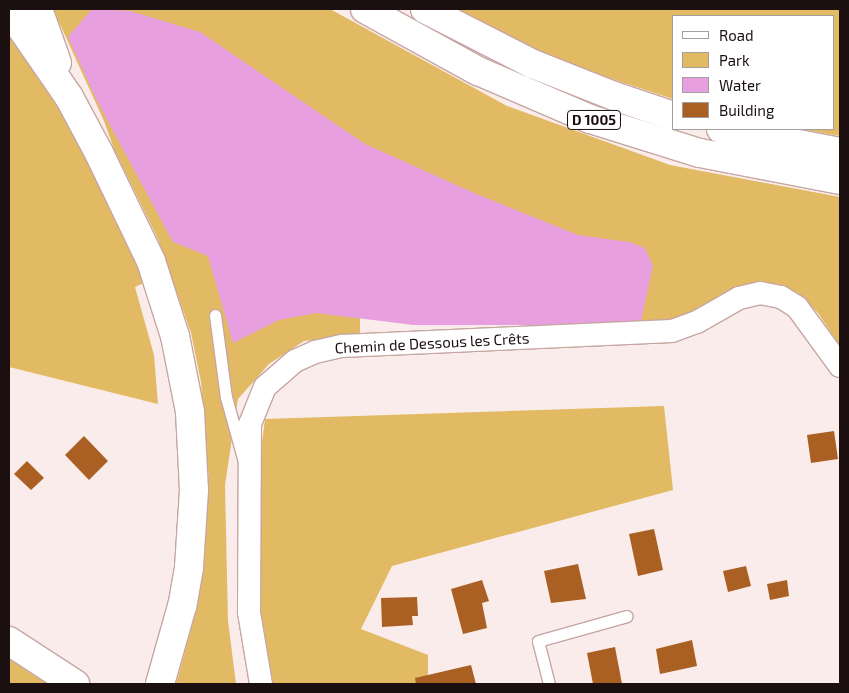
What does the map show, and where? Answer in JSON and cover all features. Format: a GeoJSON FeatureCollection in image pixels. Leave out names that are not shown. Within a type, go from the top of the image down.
{"type":"FeatureCollection","features":[{"type":"Feature","properties":{"kind":"main road"},"geometry":{"type":"LineString","coordinates":[[38,9],[69,97],[151,261],[176,336],[188,403],[194,490],[191,548],[182,606],[160,684]]}},
{"type":"Feature","properties":{"kind":"main road","name":"D 1005"},"geometry":{"type":"LineString","coordinates":[[366,9],[478,71],[590,119],[700,153],[840,180]]}},
{"type":"Feature","properties":{"kind":"main road","name":"D 1005"},"geometry":{"type":"LineString","coordinates":[[425,9],[533,64],[614,96],[672,116]]}},
{"type":"Feature","properties":{"kind":"main road"},"geometry":{"type":"LineString","coordinates":[[9,10],[69,97]]}},
{"type":"Feature","properties":{"kind":"main road"},"geometry":{"type":"LineString","coordinates":[[726,130],[840,152]]}},
{"type":"Feature","properties":{"kind":"main road"},"geometry":{"type":"LineString","coordinates":[[9,641],[75,684]]}},
{"type":"Feature","properties":{"kind":"street","name":"Chemin de Dessous les Crêts"},"geometry":{"type":"LineString","coordinates":[[261,684],[250,620],[248,474],[250,424],[262,392],[295,361],[329,348],[672,331],[697,322],[739,298],[760,293],[781,297],[797,306],[840,366]]}},
{"type":"Feature","properties":{"kind":"lane"},"geometry":{"type":"LineString","coordinates":[[215,315],[226,397],[248,474]]}},
{"type":"Feature","properties":{"kind":"lane"},"geometry":{"type":"LineString","coordinates":[[549,684],[538,641],[627,616]]}},
{"type":"Feature","properties":{"kind":"green space"},"geometry":{"type":"Polygon","coordinates":[[[53,9],[330,9],[507,106],[670,165],[840,197],[840,346],[818,313],[798,293],[773,283],[738,289],[674,323],[414,325],[360,317],[360,335],[304,341],[269,364],[238,399],[225,485],[228,621],[236,684],[176,684],[191,630],[206,532],[209,482],[201,382],[191,333],[158,239],[114,149],[104,121],[53,9]]]}},
{"type":"Feature","properties":{"kind":"green space"},"geometry":{"type":"Polygon","coordinates":[[[455,9],[840,9],[840,136],[807,130],[834,130],[834,15],[672,15],[672,99],[594,73],[504,36],[455,9]]]}},
{"type":"Feature","properties":{"kind":"green space"},"geometry":{"type":"Polygon","coordinates":[[[9,26],[68,121],[124,230],[146,282],[135,287],[154,355],[158,404],[9,367],[9,26]]]}},
{"type":"Feature","properties":{"kind":"green space"},"geometry":{"type":"Polygon","coordinates":[[[664,406],[673,490],[392,566],[361,629],[428,655],[428,684],[269,684],[261,641],[261,450],[265,419],[664,406]]]}},
{"type":"Feature","properties":{"kind":"green space"},"geometry":{"type":"Polygon","coordinates":[[[9,658],[49,684],[9,684],[9,658]]]}},
{"type":"Feature","properties":{"kind":"water"},"geometry":{"type":"Polygon","coordinates":[[[92,9],[130,11],[200,32],[365,144],[474,193],[578,235],[629,242],[645,248],[653,266],[640,325],[414,325],[316,313],[279,320],[233,343],[208,256],[173,242],[97,101],[68,37],[92,9]]]}},
{"type":"Feature","properties":{"kind":"building"},"geometry":{"type":"Polygon","coordinates":[[[834,431],[838,459],[811,463],[807,435],[834,431]]]}},
{"type":"Feature","properties":{"kind":"building"},"geometry":{"type":"Polygon","coordinates":[[[84,436],[108,461],[89,480],[65,455],[84,436]]]}},
{"type":"Feature","properties":{"kind":"building"},"geometry":{"type":"Polygon","coordinates":[[[27,461],[44,478],[31,490],[14,474],[27,461]]]}},
{"type":"Feature","properties":{"kind":"building"},"geometry":{"type":"Polygon","coordinates":[[[654,529],[663,570],[638,576],[629,534],[654,529]]]}},
{"type":"Feature","properties":{"kind":"building"},"geometry":{"type":"Polygon","coordinates":[[[578,564],[586,599],[551,603],[544,571],[578,564]]]}},
{"type":"Feature","properties":{"kind":"building"},"geometry":{"type":"Polygon","coordinates":[[[746,566],[751,586],[728,592],[723,571],[746,566]]]}},
{"type":"Feature","properties":{"kind":"building"},"geometry":{"type":"Polygon","coordinates":[[[482,580],[489,601],[482,603],[487,628],[463,634],[451,589],[482,580]]]}},
{"type":"Feature","properties":{"kind":"building"},"geometry":{"type":"Polygon","coordinates":[[[787,580],[789,596],[770,600],[767,584],[787,580]]]}},
{"type":"Feature","properties":{"kind":"building"},"geometry":{"type":"Polygon","coordinates":[[[417,597],[418,616],[412,616],[413,625],[382,627],[381,598],[417,597]]]}},
{"type":"Feature","properties":{"kind":"building"},"geometry":{"type":"Polygon","coordinates":[[[692,640],[697,666],[660,674],[656,649],[692,640]]]}},
{"type":"Feature","properties":{"kind":"building"},"geometry":{"type":"Polygon","coordinates":[[[615,647],[622,684],[593,684],[587,653],[615,647]]]}},
{"type":"Feature","properties":{"kind":"building"},"geometry":{"type":"Polygon","coordinates":[[[471,665],[476,684],[416,684],[415,678],[471,665]]]}}]}
